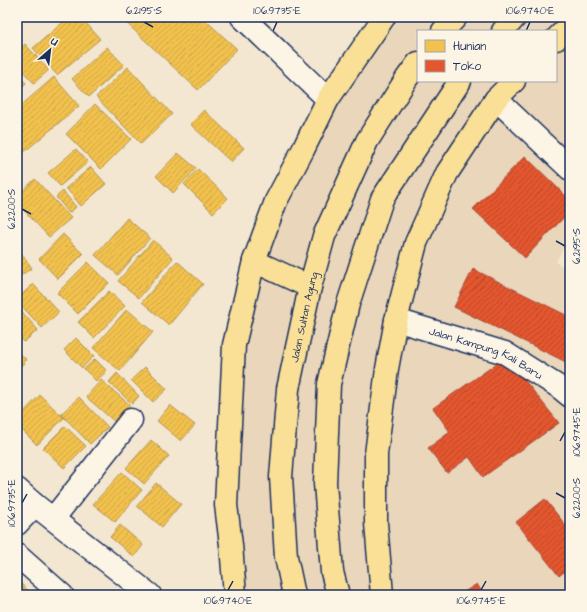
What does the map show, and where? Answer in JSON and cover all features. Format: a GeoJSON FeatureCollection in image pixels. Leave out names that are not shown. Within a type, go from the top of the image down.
{"type":"FeatureCollection","features":[{"type":"Feature","properties":{"kind":"highway"},"geometry":{"type":"LineString","coordinates":[[235,595],[226,504],[234,344],[254,261],[276,201],[304,150],[328,99],[384,17]]}},
{"type":"Feature","properties":{"kind":"highway"},"geometry":{"type":"LineString","coordinates":[[443,30],[456,17]]}},
{"type":"Feature","properties":{"kind":"highway"},"geometry":{"type":"LineString","coordinates":[[504,30],[515,17]]}},
{"type":"Feature","properties":{"kind":"highway"},"geometry":{"type":"LineString","coordinates":[[557,38],[570,25]]}},
{"type":"Feature","properties":{"kind":"highway","name":"Jalan Sultan Agung"},"geometry":{"type":"LineString","coordinates":[[294,595],[286,557],[281,477],[288,389],[310,287],[324,236],[367,141],[417,64]]}},
{"type":"Feature","properties":{"kind":"highway"},"geometry":{"type":"LineString","coordinates":[[338,595],[332,572],[325,483],[329,384],[348,304],[382,199],[459,82]]}},
{"type":"Feature","properties":{"kind":"highway"},"geometry":{"type":"LineString","coordinates":[[382,595],[376,523],[376,454],[387,368],[396,320],[416,243],[447,173],[496,99],[513,82]]}},
{"type":"Feature","properties":{"kind":"highway"},"geometry":{"type":"LineString","coordinates":[[254,261],[310,287]]}},
{"type":"Feature","properties":{"kind":"street"},"geometry":{"type":"LineString","coordinates":[[242,17],[277,48],[296,69],[328,99]]}},
{"type":"Feature","properties":{"kind":"street"},"geometry":{"type":"LineString","coordinates":[[496,99],[570,170]]}},
{"type":"Feature","properties":{"kind":"street","name":"Jalan Kampung Kali Baru"},"geometry":{"type":"LineString","coordinates":[[396,320],[505,353],[560,387],[570,396]]}},
{"type":"Feature","properties":{"kind":"street"},"geometry":{"type":"LineString","coordinates":[[53,518],[131,420]]}},
{"type":"Feature","properties":{"kind":"street"},"geometry":{"type":"LineString","coordinates":[[17,489],[25,515],[53,518],[150,595]]}},
{"type":"Feature","properties":{"kind":"street"},"geometry":{"type":"LineString","coordinates":[[17,554],[62,595]]}},
{"type":"Feature","properties":{"kind":"shaded area"},"geometry":{"type":"Polygon","coordinates":[[[384,17],[570,17],[570,235],[556,262],[570,272],[570,595],[235,595],[234,345],[276,201],[384,17]]]}},
{"type":"Feature","properties":{"kind":"building: Hunian"},"geometry":{"type":"Polygon","coordinates":[[[69,17],[81,17],[100,39],[57,75],[33,48],[69,17]]]}},
{"type":"Feature","properties":{"kind":"building: Hunian"},"geometry":{"type":"Polygon","coordinates":[[[120,17],[202,17],[237,49],[198,90],[120,17]]]}},
{"type":"Feature","properties":{"kind":"building: Hunian"},"geometry":{"type":"Polygon","coordinates":[[[25,44],[49,70],[34,83],[17,65],[17,52],[25,44]]]}},
{"type":"Feature","properties":{"kind":"building: Hunian"},"geometry":{"type":"Polygon","coordinates":[[[107,47],[124,65],[89,97],[72,79],[107,47]]]}},
{"type":"Feature","properties":{"kind":"building: Hunian"},"geometry":{"type":"Polygon","coordinates":[[[128,67],[172,114],[141,144],[96,97],[128,67]]]}},
{"type":"Feature","properties":{"kind":"building: Hunian"},"geometry":{"type":"Polygon","coordinates":[[[17,73],[26,83],[17,91],[17,73]]]}},
{"type":"Feature","properties":{"kind":"building: Hunian"},"geometry":{"type":"Polygon","coordinates":[[[54,77],[79,106],[23,153],[17,146],[17,109],[54,77]]]}},
{"type":"Feature","properties":{"kind":"building: Hunian"},"geometry":{"type":"Polygon","coordinates":[[[95,104],[131,139],[101,169],[66,134],[95,104]]]}},
{"type":"Feature","properties":{"kind":"building: Hunian"},"geometry":{"type":"Polygon","coordinates":[[[204,110],[244,148],[231,162],[190,124],[204,110]]]}},
{"type":"Feature","properties":{"kind":"building: Hunian"},"geometry":{"type":"Polygon","coordinates":[[[76,149],[88,162],[60,186],[48,173],[76,149]]]}},
{"type":"Feature","properties":{"kind":"building: Hunian"},"geometry":{"type":"Polygon","coordinates":[[[178,153],[196,168],[173,193],[156,176],[178,153]]]}},
{"type":"Feature","properties":{"kind":"building: Hunian"},"geometry":{"type":"Polygon","coordinates":[[[91,167],[106,184],[81,206],[66,188],[91,167]]]}},
{"type":"Feature","properties":{"kind":"building: Hunian"},"geometry":{"type":"Polygon","coordinates":[[[198,169],[228,198],[213,213],[184,184],[198,169]]]}},
{"type":"Feature","properties":{"kind":"building: Hunian"},"geometry":{"type":"Polygon","coordinates":[[[35,179],[71,218],[49,237],[17,203],[17,196],[35,179]]]}},
{"type":"Feature","properties":{"kind":"building: Hunian"},"geometry":{"type":"Polygon","coordinates":[[[63,191],[76,207],[69,213],[56,197],[63,191]]]}},
{"type":"Feature","properties":{"kind":"building: Hunian"},"geometry":{"type":"Polygon","coordinates":[[[127,218],[150,238],[118,275],[95,255],[127,218]]]}},
{"type":"Feature","properties":{"kind":"building: Hunian"},"geometry":{"type":"Polygon","coordinates":[[[63,234],[83,254],[58,279],[39,259],[63,234]]]}},
{"type":"Feature","properties":{"kind":"building: Hunian"},"geometry":{"type":"Polygon","coordinates":[[[153,240],[173,258],[139,298],[118,281],[153,240]]]}},
{"type":"Feature","properties":{"kind":"building: Hunian"},"geometry":{"type":"Polygon","coordinates":[[[17,247],[32,268],[17,278],[17,247]]]}},
{"type":"Feature","properties":{"kind":"building: Hunian"},"geometry":{"type":"Polygon","coordinates":[[[177,261],[203,284],[169,325],[142,302],[177,261]]]}},
{"type":"Feature","properties":{"kind":"building: Hunian"},"geometry":{"type":"Polygon","coordinates":[[[88,262],[109,283],[78,314],[57,293],[88,262]]]}},
{"type":"Feature","properties":{"kind":"building: Hunian"},"geometry":{"type":"Polygon","coordinates":[[[33,284],[59,312],[42,328],[17,301],[17,299],[33,284]]]}},
{"type":"Feature","properties":{"kind":"building: Hunian"},"geometry":{"type":"Polygon","coordinates":[[[109,291],[125,306],[94,338],[78,322],[109,291]]]}},
{"type":"Feature","properties":{"kind":"building: Hunian"},"geometry":{"type":"Polygon","coordinates":[[[17,306],[38,330],[24,342],[17,335],[17,306]]]}},
{"type":"Feature","properties":{"kind":"building: Hunian"},"geometry":{"type":"Polygon","coordinates":[[[127,309],[153,332],[120,371],[93,348],[127,309]]]}},
{"type":"Feature","properties":{"kind":"building: Hunian"},"geometry":{"type":"Polygon","coordinates":[[[76,338],[94,356],[82,368],[64,350],[76,338]]]}},
{"type":"Feature","properties":{"kind":"building: Hunian"},"geometry":{"type":"Polygon","coordinates":[[[17,351],[27,360],[17,370],[17,351]]]}},
{"type":"Feature","properties":{"kind":"building: Hunian"},"geometry":{"type":"Polygon","coordinates":[[[95,359],[107,371],[96,381],[84,369],[95,359]]]}},
{"type":"Feature","properties":{"kind":"building: Hunian"},"geometry":{"type":"Polygon","coordinates":[[[145,367],[167,389],[153,402],[131,380],[145,367]]]}},
{"type":"Feature","properties":{"kind":"building: Hunian"},"geometry":{"type":"Polygon","coordinates":[[[117,373],[139,396],[132,404],[109,382],[117,373]]]}},
{"type":"Feature","properties":{"kind":"building: Hunian"},"geometry":{"type":"Polygon","coordinates":[[[101,380],[130,405],[115,422],[86,397],[101,380]]]}},
{"type":"Feature","properties":{"kind":"building: Hunian"},"geometry":{"type":"Polygon","coordinates":[[[40,395],[64,418],[37,445],[17,425],[17,419],[40,395]]]}},
{"type":"Feature","properties":{"kind":"building: Hunian"},"geometry":{"type":"Polygon","coordinates":[[[79,397],[108,427],[90,444],[61,414],[79,397]]]}},
{"type":"Feature","properties":{"kind":"building: Hunian"},"geometry":{"type":"Polygon","coordinates":[[[170,405],[195,425],[181,441],[157,421],[170,405]]]}},
{"type":"Feature","properties":{"kind":"building: Hunian"},"geometry":{"type":"Polygon","coordinates":[[[65,426],[86,446],[64,468],[43,448],[65,426]]]}},
{"type":"Feature","properties":{"kind":"building: Hunian"},"geometry":{"type":"Polygon","coordinates":[[[151,440],[169,456],[144,484],[126,468],[151,440]]]}},
{"type":"Feature","properties":{"kind":"building: Hunian"},"geometry":{"type":"Polygon","coordinates":[[[122,472],[142,490],[115,522],[93,504],[122,472]]]}},
{"type":"Feature","properties":{"kind":"building: Hunian"},"geometry":{"type":"Polygon","coordinates":[[[156,483],[181,504],[162,527],[137,506],[156,483]]]}},
{"type":"Feature","properties":{"kind":"building: Hunian"},"geometry":{"type":"Polygon","coordinates":[[[120,525],[143,545],[134,557],[110,537],[120,525]]]}},
{"type":"Feature","properties":{"kind":"building: Hunian"},"geometry":{"type":"Polygon","coordinates":[[[17,580],[33,595],[17,595],[17,580]]]}},
{"type":"Feature","properties":{"kind":"building: Toko"},"geometry":{"type":"Polygon","coordinates":[[[525,156],[570,200],[570,211],[525,258],[473,209],[525,156]]]}},
{"type":"Feature","properties":{"kind":"building: Toko"},"geometry":{"type":"Polygon","coordinates":[[[473,269],[570,317],[570,364],[454,307],[473,269]]]}},
{"type":"Feature","properties":{"kind":"building: Toko"},"geometry":{"type":"Polygon","coordinates":[[[506,357],[559,423],[483,477],[469,457],[447,473],[428,448],[450,432],[433,408],[506,357]]]}},
{"type":"Feature","properties":{"kind":"building: Toko"},"geometry":{"type":"Polygon","coordinates":[[[545,499],[567,527],[570,525],[570,567],[559,576],[516,522],[545,499]]]}},
{"type":"Feature","properties":{"kind":"building: Toko"},"geometry":{"type":"Polygon","coordinates":[[[477,584],[484,595],[459,595],[477,584]]]}}]}
